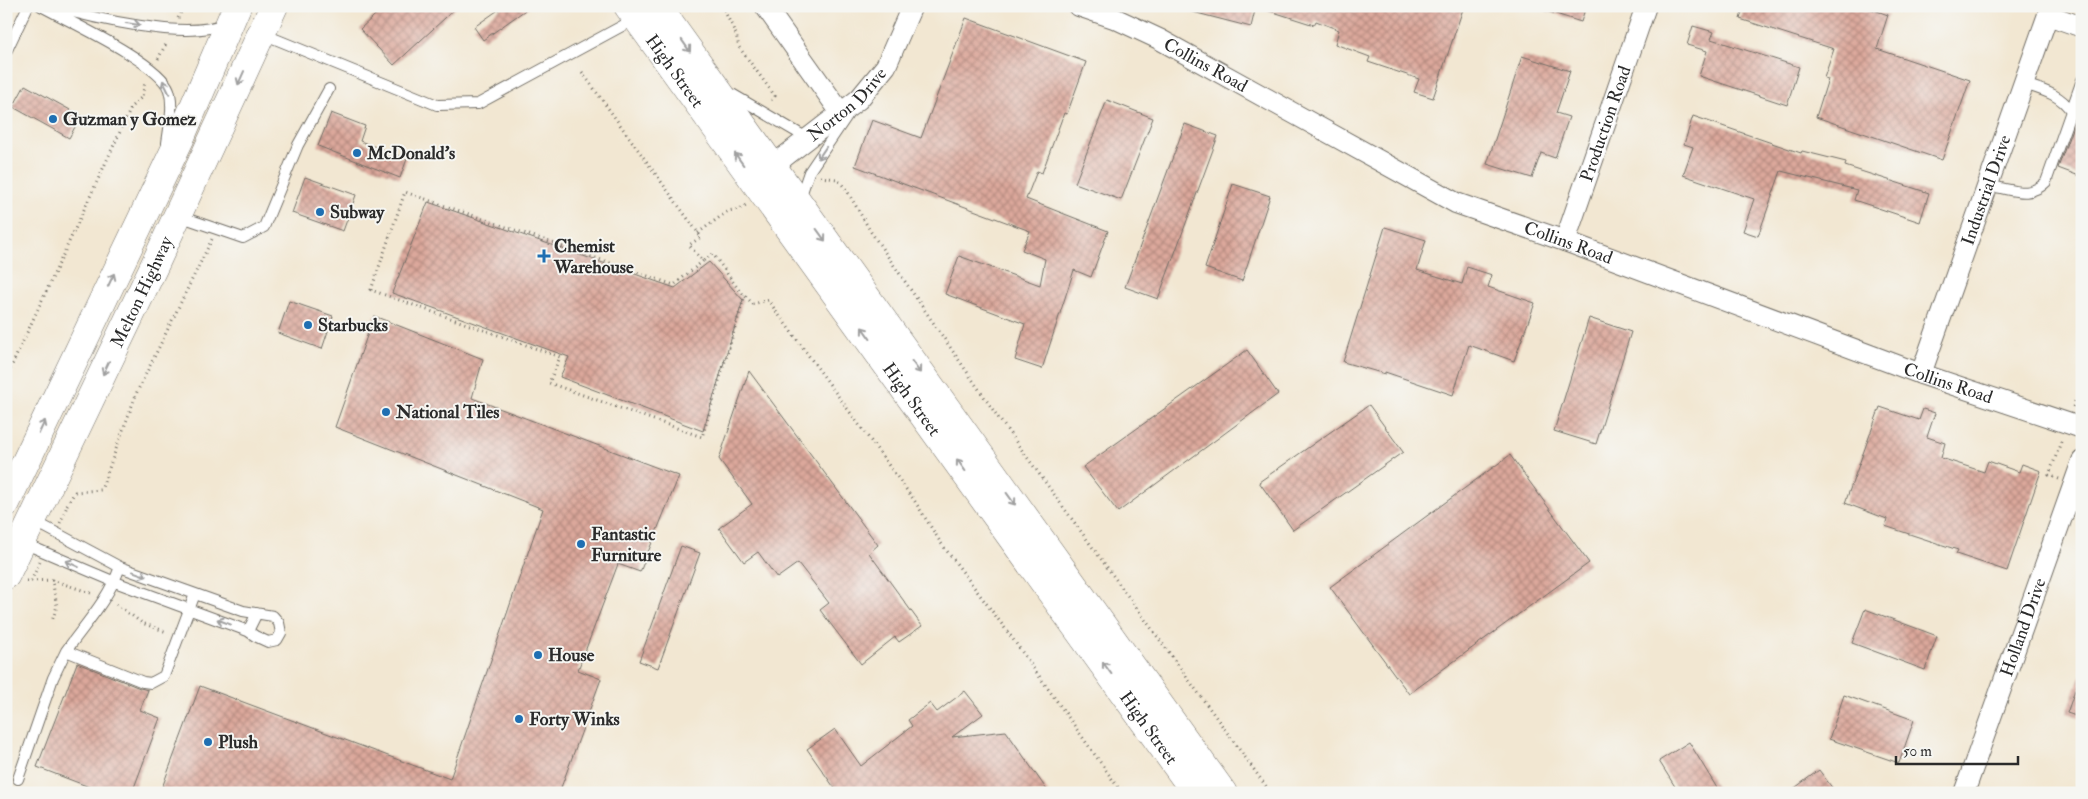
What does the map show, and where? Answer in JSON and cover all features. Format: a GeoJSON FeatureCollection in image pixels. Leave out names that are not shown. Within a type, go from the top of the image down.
{"type":"FeatureCollection","features":[{"type":"Feature","properties":{"kind":"main road","name":"Melton Highway"},"geometry":{"type":"LineString","coordinates":[[19,578],[21,533],[178,215],[274,6]]}},
{"type":"Feature","properties":{"kind":"main road","name":"High Street"},"geometry":{"type":"LineString","coordinates":[[641,10],[711,82],[765,175],[798,204],[1223,793]]}},
{"type":"Feature","properties":{"kind":"main road","name":"High Street"},"geometry":{"type":"LineString","coordinates":[[641,10],[765,175],[1196,793]]}},
{"type":"Feature","properties":{"kind":"main road","name":"Melton Highway"},"geometry":{"type":"LineString","coordinates":[[6,503],[17,460],[165,169],[235,12]]}},
{"type":"Feature","properties":{"kind":"main road"},"geometry":{"type":"LineString","coordinates":[[6,508],[21,533]]}},
{"type":"Feature","properties":{"kind":"street"},"geometry":{"type":"LineString","coordinates":[[765,6],[841,113]]}},
{"type":"Feature","properties":{"kind":"street","name":"Norton Drive"},"geometry":{"type":"LineString","coordinates":[[765,175],[807,138],[859,99],[886,66],[912,6]]}},
{"type":"Feature","properties":{"kind":"street","name":"Collins Road"},"geometry":{"type":"LineString","coordinates":[[1079,6],[1114,18],[1159,39],[1456,203],[1565,241],[1922,374],[2075,426]]}},
{"type":"Feature","properties":{"kind":"street","name":"Production Road"},"geometry":{"type":"LineString","coordinates":[[1565,241],[1646,6]]}},
{"type":"Feature","properties":{"kind":"street"},"geometry":{"type":"LineString","coordinates":[[2050,10],[2082,27]]}},
{"type":"Feature","properties":{"kind":"street","name":"Industrial Drive"},"geometry":{"type":"LineString","coordinates":[[1922,374],[2050,10]]}},
{"type":"Feature","properties":{"kind":"street","name":"Holland Drive"},"geometry":{"type":"LineString","coordinates":[[1964,793],[2082,461]]}},
{"type":"Feature","properties":{"kind":"lane"},"geometry":{"type":"LineString","coordinates":[[6,52],[28,6]]}},
{"type":"Feature","properties":{"kind":"lane"},"geometry":{"type":"LineString","coordinates":[[41,6],[139,59],[169,89],[171,108],[165,169]]}},
{"type":"Feature","properties":{"kind":"lane"},"geometry":{"type":"LineString","coordinates":[[51,6],[96,19],[173,30],[216,27],[235,12]]}},
{"type":"Feature","properties":{"kind":"lane"},"geometry":{"type":"LineString","coordinates":[[260,34],[438,105],[459,106],[478,104],[641,10]]}},
{"type":"Feature","properties":{"kind":"lane"},"geometry":{"type":"LineString","coordinates":[[1988,186],[2028,193],[2038,190],[2046,182],[2082,80]]}},
{"type":"Feature","properties":{"kind":"lane"},"geometry":{"type":"LineString","coordinates":[[711,82],[807,138]]}},
{"type":"Feature","properties":{"kind":"lane"},"geometry":{"type":"LineString","coordinates":[[2024,84],[2056,96],[2065,102],[2070,110]]}},
{"type":"Feature","properties":{"kind":"lane"},"geometry":{"type":"LineString","coordinates":[[178,215],[243,238],[264,227],[298,145],[330,89]]}},
{"type":"Feature","properties":{"kind":"lane"},"geometry":{"type":"LineString","coordinates":[[798,204],[809,172],[859,99]]}},
{"type":"Feature","properties":{"kind":"lane"},"geometry":{"type":"LineString","coordinates":[[21,533],[243,611],[269,615],[277,619],[280,633],[277,640],[268,642],[261,640],[248,631],[115,582],[21,533]]}},
{"type":"Feature","properties":{"kind":"lane"},"geometry":{"type":"LineString","coordinates":[[18,779],[53,678],[66,650],[99,608],[115,582],[120,568]]}},
{"type":"Feature","properties":{"kind":"lane"},"geometry":{"type":"LineString","coordinates":[[66,650],[151,684],[164,676],[195,594]]}},
{"type":"Feature","properties":{"kind":"lane"},"geometry":{"type":"LineString","coordinates":[[248,631],[257,613]]}},
{"type":"Feature","properties":{"kind":"path"},"geometry":{"type":"LineString","coordinates":[[6,378],[132,106],[142,98],[145,82],[184,6]]}},
{"type":"Feature","properties":{"kind":"path"},"geometry":{"type":"LineString","coordinates":[[582,72],[701,237],[690,245],[703,261]]}},
{"type":"Feature","properties":{"kind":"path"},"geometry":{"type":"LineString","coordinates":[[825,177],[837,180],[846,189],[871,232],[1000,420],[1271,793]]}},
{"type":"Feature","properties":{"kind":"path"},"geometry":{"type":"LineString","coordinates":[[745,296],[702,437],[549,383],[560,357],[371,290],[406,192],[674,285],[713,254],[753,304],[768,300],[914,500],[941,543],[1016,643],[1122,793]]}},
{"type":"Feature","properties":{"kind":"path"},"geometry":{"type":"LineString","coordinates":[[67,506],[76,492],[100,490],[137,392],[217,229]]}},
{"type":"Feature","properties":{"kind":"path"},"geometry":{"type":"LineString","coordinates":[[2074,484],[2049,475],[2075,426],[2076,399],[2082,402]]}},
{"type":"Feature","properties":{"kind":"path"},"geometry":{"type":"LineString","coordinates":[[19,578],[52,580],[57,606],[52,621]]}},
{"type":"Feature","properties":{"kind":"building"},"geometry":{"type":"Polygon","coordinates":[[[385,6],[458,6],[394,65],[360,29],[385,6]]]}},
{"type":"Feature","properties":{"kind":"building"},"geometry":{"type":"Polygon","coordinates":[[[504,6],[531,6],[483,40],[474,27],[504,6]]]}},
{"type":"Feature","properties":{"kind":"building"},"geometry":{"type":"Polygon","coordinates":[[[1189,6],[1256,6],[1251,27],[1189,11],[1189,6]]]}},
{"type":"Feature","properties":{"kind":"building"},"geometry":{"type":"Polygon","coordinates":[[[1264,6],[1464,6],[1433,98],[1414,92],[1419,79],[1368,62],[1370,57],[1335,44],[1339,30],[1316,21],[1314,25],[1264,9],[1264,6]]]}},
{"type":"Feature","properties":{"kind":"building"},"geometry":{"type":"Polygon","coordinates":[[[1540,6],[1586,6],[1581,22],[1540,9],[1540,6]]]}},
{"type":"Feature","properties":{"kind":"building"},"geometry":{"type":"Polygon","coordinates":[[[1744,6],[1863,6],[1888,15],[1877,49],[1970,80],[1942,160],[1816,117],[1828,79],[1824,78],[1834,49],[1740,19],[1744,6]]]}},
{"type":"Feature","properties":{"kind":"building"},"geometry":{"type":"Polygon","coordinates":[[[966,18],[1086,62],[1067,114],[1064,113],[1042,173],[1037,171],[1026,199],[1108,231],[1091,277],[1074,270],[1042,369],[1015,360],[1025,324],[945,294],[959,256],[1040,285],[1045,259],[1022,250],[1030,231],[855,166],[872,120],[921,138],[966,18]]]}},
{"type":"Feature","properties":{"kind":"building"},"geometry":{"type":"Polygon","coordinates":[[[1693,26],[1714,32],[1711,39],[1799,67],[1787,105],[1699,76],[1707,51],[1687,45],[1693,26]]]}},
{"type":"Feature","properties":{"kind":"building"},"geometry":{"type":"Polygon","coordinates":[[[1522,56],[1570,71],[1556,113],[1569,117],[1555,158],[1541,153],[1532,178],[1487,164],[1522,56]]]}},
{"type":"Feature","properties":{"kind":"building"},"geometry":{"type":"Polygon","coordinates":[[[25,85],[81,116],[69,138],[13,107],[25,85]]]}},
{"type":"Feature","properties":{"kind":"building"},"geometry":{"type":"Polygon","coordinates":[[[1107,100],[1153,118],[1121,200],[1075,183],[1107,100]]]}},
{"type":"Feature","properties":{"kind":"building"},"geometry":{"type":"Polygon","coordinates":[[[2080,106],[2082,106],[2082,177],[2058,168],[2080,106]]]}},
{"type":"Feature","properties":{"kind":"building"},"geometry":{"type":"Polygon","coordinates":[[[331,113],[365,126],[360,141],[407,159],[400,178],[318,146],[331,113]]]}},
{"type":"Feature","properties":{"kind":"building"},"geometry":{"type":"Polygon","coordinates":[[[1693,116],[1801,153],[1802,151],[1846,162],[1845,166],[1929,193],[1920,222],[1854,200],[1857,190],[1781,171],[1758,236],[1743,231],[1754,199],[1683,175],[1693,147],[1684,144],[1693,116]]]}},
{"type":"Feature","properties":{"kind":"building"},"geometry":{"type":"Polygon","coordinates":[[[1185,124],[1218,136],[1158,299],[1125,287],[1185,124]]]}},
{"type":"Feature","properties":{"kind":"building"},"geometry":{"type":"Polygon","coordinates":[[[305,177],[356,195],[343,231],[292,213],[305,177]]]}},
{"type":"Feature","properties":{"kind":"building"},"geometry":{"type":"Polygon","coordinates":[[[1233,184],[1270,196],[1242,281],[1205,268],[1233,184]]]}},
{"type":"Feature","properties":{"kind":"building"},"geometry":{"type":"Polygon","coordinates":[[[428,202],[675,288],[709,262],[743,300],[703,431],[560,377],[569,357],[392,293],[428,202]]]}},
{"type":"Feature","properties":{"kind":"building"},"geometry":{"type":"Polygon","coordinates":[[[1385,227],[1426,240],[1417,270],[1462,284],[1467,267],[1492,275],[1488,287],[1535,303],[1514,361],[1469,345],[1453,395],[1385,372],[1385,374],[1343,362],[1385,227]]]}},
{"type":"Feature","properties":{"kind":"building"},"geometry":{"type":"Polygon","coordinates":[[[289,301],[333,316],[322,349],[278,333],[289,301]]]}},
{"type":"Feature","properties":{"kind":"building"},"geometry":{"type":"Polygon","coordinates":[[[374,316],[483,359],[472,398],[679,476],[640,572],[618,564],[578,670],[601,679],[559,793],[160,793],[200,686],[450,779],[543,509],[335,427],[374,316]]]}},
{"type":"Feature","properties":{"kind":"building"},"geometry":{"type":"Polygon","coordinates":[[[1589,318],[1631,332],[1596,444],[1554,431],[1589,318]]]}},
{"type":"Feature","properties":{"kind":"building"},"geometry":{"type":"Polygon","coordinates":[[[1247,350],[1278,394],[1118,512],[1083,467],[1247,350]]]}},
{"type":"Feature","properties":{"kind":"building"},"geometry":{"type":"Polygon","coordinates":[[[749,371],[878,545],[869,553],[922,626],[899,642],[895,637],[861,664],[820,610],[829,603],[798,563],[777,578],[758,552],[744,562],[719,528],[752,504],[719,459],[749,371]]]}},
{"type":"Feature","properties":{"kind":"building"},"geometry":{"type":"Polygon","coordinates":[[[1369,405],[1403,452],[1293,530],[1259,482],[1369,405]]]}},
{"type":"Feature","properties":{"kind":"building"},"geometry":{"type":"Polygon","coordinates":[[[1880,407],[1919,420],[1923,409],[1935,413],[1927,437],[1945,443],[1941,458],[1984,472],[1988,461],[2019,472],[2022,464],[2041,471],[2007,571],[1956,554],[1958,550],[1885,526],[1887,519],[1845,503],[1880,407]]]}},
{"type":"Feature","properties":{"kind":"building"},"geometry":{"type":"Polygon","coordinates":[[[1510,455],[1589,563],[1409,694],[1330,587],[1510,455]]]}},
{"type":"Feature","properties":{"kind":"building"},"geometry":{"type":"Polygon","coordinates":[[[681,546],[700,553],[658,668],[639,661],[681,546]]]}},
{"type":"Feature","properties":{"kind":"building"},"geometry":{"type":"Polygon","coordinates":[[[1865,609],[1937,636],[1925,670],[1852,643],[1865,609]]]}},
{"type":"Feature","properties":{"kind":"building"},"geometry":{"type":"Polygon","coordinates":[[[77,663],[148,690],[140,710],[160,718],[132,793],[105,793],[37,767],[77,663]]]}},
{"type":"Feature","properties":{"kind":"building"},"geometry":{"type":"Polygon","coordinates":[[[2080,676],[2082,676],[2082,718],[2067,713],[2080,676]]]}},
{"type":"Feature","properties":{"kind":"building"},"geometry":{"type":"Polygon","coordinates":[[[965,691],[983,714],[952,737],[1006,731],[1049,793],[838,793],[807,749],[835,729],[861,766],[912,726],[908,720],[930,703],[937,712],[965,691]]]}},
{"type":"Feature","properties":{"kind":"building"},"geometry":{"type":"Polygon","coordinates":[[[1844,695],[1914,720],[1899,763],[1829,739],[1844,695]]]}},
{"type":"Feature","properties":{"kind":"building"},"geometry":{"type":"Polygon","coordinates":[[[1689,742],[1720,793],[1679,793],[1659,761],[1689,742]]]}},
{"type":"Feature","properties":{"kind":"building"},"geometry":{"type":"Polygon","coordinates":[[[1819,770],[1836,793],[1788,793],[1819,770]]]}},
{"type":"Feature","properties":{"kind":"place","name":"Guzman y Gomez"},"geometry":{"type":"Point","coordinates":[53,119]}},
{"type":"Feature","properties":{"kind":"place","name":"McDonald's"},"geometry":{"type":"Point","coordinates":[357,153]}},
{"type":"Feature","properties":{"kind":"place","name":"Subway"},"geometry":{"type":"Point","coordinates":[320,212]}},
{"type":"Feature","properties":{"kind":"place","name":"Chemist Warehouse"},"geometry":{"type":"Point","coordinates":[544,256]}},
{"type":"Feature","properties":{"kind":"place","name":"Starbucks"},"geometry":{"type":"Point","coordinates":[308,325]}},
{"type":"Feature","properties":{"kind":"place","name":"National Tiles"},"geometry":{"type":"Point","coordinates":[386,412]}},
{"type":"Feature","properties":{"kind":"place","name":"Fantastic Furniture"},"geometry":{"type":"Point","coordinates":[581,544]}},
{"type":"Feature","properties":{"kind":"place","name":"House"},"geometry":{"type":"Point","coordinates":[538,655]}},
{"type":"Feature","properties":{"kind":"place","name":"Forty Winks"},"geometry":{"type":"Point","coordinates":[519,719]}},
{"type":"Feature","properties":{"kind":"place","name":"Plush"},"geometry":{"type":"Point","coordinates":[208,742]}}]}
